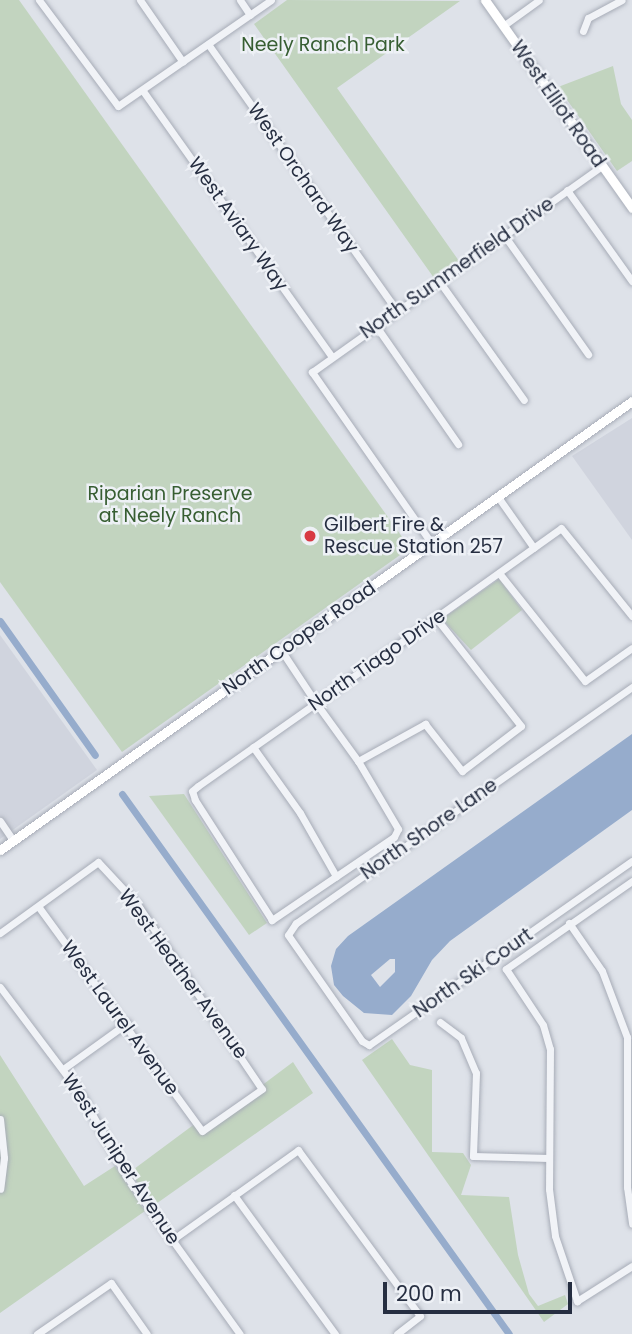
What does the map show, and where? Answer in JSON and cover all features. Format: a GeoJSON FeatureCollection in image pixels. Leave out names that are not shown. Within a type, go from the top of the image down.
{"type":"FeatureCollection","features":[{"type":"Feature","properties":{"kind":"main road","name":"West Elliot Road"},"geometry":{"type":"LineString","coordinates":[[485,0],[632,208]]}},
{"type":"Feature","properties":{"kind":"main road","name":"North Cooper Road"},"geometry":{"type":"LineString","coordinates":[[0,850],[632,401]]}},
{"type":"Feature","properties":{"kind":"street"},"geometry":{"type":"LineString","coordinates":[[39,0],[118,106],[271,0]]}},
{"type":"Feature","properties":{"kind":"street"},"geometry":{"type":"LineString","coordinates":[[140,0],[183,62]]}},
{"type":"Feature","properties":{"kind":"street"},"geometry":{"type":"LineString","coordinates":[[240,0],[250,15]]}},
{"type":"Feature","properties":{"kind":"street"},"geometry":{"type":"LineString","coordinates":[[503,26],[539,0]]}},
{"type":"Feature","properties":{"kind":"street"},"geometry":{"type":"LineString","coordinates":[[583,31],[588,18],[622,0]]}},
{"type":"Feature","properties":{"kind":"street","name":"West Orchard Way"},"geometry":{"type":"LineString","coordinates":[[208,44],[397,311]]}},
{"type":"Feature","properties":{"kind":"street","name":"West Aviary Way"},"geometry":{"type":"LineString","coordinates":[[143,91],[332,357]]}},
{"type":"Feature","properties":{"kind":"street","name":"North Summerfield Drive"},"geometry":{"type":"LineString","coordinates":[[432,544],[312,372],[602,166]]}},
{"type":"Feature","properties":{"kind":"street"},"geometry":{"type":"LineString","coordinates":[[567,190],[632,281]]}},
{"type":"Feature","properties":{"kind":"street"},"geometry":{"type":"LineString","coordinates":[[504,235],[588,354]]}},
{"type":"Feature","properties":{"kind":"street"},"geometry":{"type":"LineString","coordinates":[[439,281],[524,401]]}},
{"type":"Feature","properties":{"kind":"street"},"geometry":{"type":"LineString","coordinates":[[376,326],[458,444]]}},
{"type":"Feature","properties":{"kind":"street"},"geometry":{"type":"LineString","coordinates":[[498,497],[534,548]]}},
{"type":"Feature","properties":{"kind":"street","name":"North Tiago Drive"},"geometry":{"type":"LineString","coordinates":[[336,876],[272,920],[192,791],[561,527],[632,616]]}},
{"type":"Feature","properties":{"kind":"street"},"geometry":{"type":"LineString","coordinates":[[499,573],[585,681],[632,648]]}},
{"type":"Feature","properties":{"kind":"street"},"geometry":{"type":"LineString","coordinates":[[358,761],[425,724],[462,771],[521,726],[436,618]]}},
{"type":"Feature","properties":{"kind":"street"},"geometry":{"type":"LineString","coordinates":[[254,747],[300,813],[336,876],[394,837],[398,828],[358,761],[281,650]]}},
{"type":"Feature","properties":{"kind":"street","name":"North Shore Lane"},"geometry":{"type":"LineString","coordinates":[[327,993],[291,943],[291,927],[632,687]]}},
{"type":"Feature","properties":{"kind":"street"},"geometry":{"type":"LineString","coordinates":[[0,821],[13,840]]}},
{"type":"Feature","properties":{"kind":"street","name":"North Ski Court"},"geometry":{"type":"LineString","coordinates":[[327,993],[362,1041],[373,1044],[632,861]]}},
{"type":"Feature","properties":{"kind":"street","name":"West Heather Avenue"},"geometry":{"type":"LineString","coordinates":[[38,906],[98,862],[137,904],[262,1089],[202,1131]]}},
{"type":"Feature","properties":{"kind":"street"},"geometry":{"type":"LineString","coordinates":[[632,880],[506,969],[542,1025],[550,1049],[548,1158],[555,1236],[577,1301],[632,1266]]}},
{"type":"Feature","properties":{"kind":"street"},"geometry":{"type":"LineString","coordinates":[[0,933],[38,906]]}},
{"type":"Feature","properties":{"kind":"street","name":"West Laurel Avenue"},"geometry":{"type":"LineString","coordinates":[[38,906],[127,1023],[202,1131]]}},
{"type":"Feature","properties":{"kind":"street"},"geometry":{"type":"LineString","coordinates":[[569,923],[602,971],[627,1037],[626,1187],[632,1224]]}},
{"type":"Feature","properties":{"kind":"street","name":"West Juniper Avenue"},"geometry":{"type":"LineString","coordinates":[[0,987],[63,1069],[127,1177],[240,1334]]}},
{"type":"Feature","properties":{"kind":"street"},"geometry":{"type":"LineString","coordinates":[[440,1022],[461,1038],[476,1073],[473,1156],[548,1158]]}},
{"type":"Feature","properties":{"kind":"street"},"geometry":{"type":"LineString","coordinates":[[63,1069],[127,1023]]}},
{"type":"Feature","properties":{"kind":"street"},"geometry":{"type":"LineString","coordinates":[[0,1119],[0,1189]]}},
{"type":"Feature","properties":{"kind":"street"},"geometry":{"type":"LineString","coordinates":[[172,1240],[298,1150],[420,1316],[397,1334]]}},
{"type":"Feature","properties":{"kind":"street"},"geometry":{"type":"LineString","coordinates":[[234,1195],[335,1334]]}},
{"type":"Feature","properties":{"kind":"street"},"geometry":{"type":"LineString","coordinates":[[37,1334],[49,1331],[111,1283],[148,1334]]}},
{"type":"Feature","properties":{"kind":"shaded area"},"geometry":{"type":"Polygon","coordinates":[[[632,418],[632,540],[572,456],[632,418]]]}},
{"type":"Feature","properties":{"kind":"shaded area"},"geometry":{"type":"Polygon","coordinates":[[[0,635],[97,770],[0,839],[0,635]]]}},
{"type":"Feature","properties":{"kind":"green space","name":"Riparian Preserve at Neely Ranch"},"geometry":{"type":"Polygon","coordinates":[[[0,0],[19,0],[410,548],[122,752],[0,582],[0,0]]]}},
{"type":"Feature","properties":{"kind":"green space","name":"Neely Ranch Park"},"geometry":{"type":"Polygon","coordinates":[[[287,0],[460,1],[337,88],[459,261],[434,278],[254,24],[287,0]]]}},
{"type":"Feature","properties":{"kind":"green space"},"geometry":{"type":"Polygon","coordinates":[[[613,66],[621,104],[632,120],[632,161],[617,171],[558,87],[613,66]]]}},
{"type":"Feature","properties":{"kind":"green space"},"geometry":{"type":"Polygon","coordinates":[[[499,579],[522,610],[471,650],[442,619],[499,579]]]}},
{"type":"Feature","properties":{"kind":"green space"},"geometry":{"type":"Polygon","coordinates":[[[184,794],[267,923],[249,935],[149,796],[184,794]]]}},
{"type":"Feature","properties":{"kind":"green space"},"geometry":{"type":"Polygon","coordinates":[[[392,1039],[410,1065],[432,1070],[432,1152],[463,1153],[471,1165],[461,1195],[509,1197],[518,1255],[529,1294],[538,1306],[565,1295],[568,1304],[544,1322],[362,1060],[392,1039]]]}},
{"type":"Feature","properties":{"kind":"green space"},"geometry":{"type":"Polygon","coordinates":[[[0,1055],[84,1186],[115,1166],[145,1211],[0,1313],[0,1055]]]}},
{"type":"Feature","properties":{"kind":"green space"},"geometry":{"type":"Polygon","coordinates":[[[293,1062],[313,1093],[153,1206],[130,1172],[196,1123],[201,1131],[293,1062]]]}},
{"type":"Feature","properties":{"kind":"water"},"geometry":{"type":"Polygon","coordinates":[[[632,734],[632,810],[450,941],[432,960],[411,996],[392,1015],[364,1013],[334,985],[331,966],[336,949],[348,936],[632,734]],[[390,959],[371,975],[380,987],[395,972],[395,959],[390,959]]]}},
{"type":"Feature","properties":{"kind":"waterway"},"geometry":{"type":"LineString","coordinates":[[0,621],[95,755]]}},
{"type":"Feature","properties":{"kind":"waterway"},"geometry":{"type":"LineString","coordinates":[[122,794],[509,1334]]}},
{"type":"Feature","properties":{"kind":"place","name":"Gilbert Fire & Rescue Station 257"},"geometry":{"type":"Point","coordinates":[310,536]}}]}
